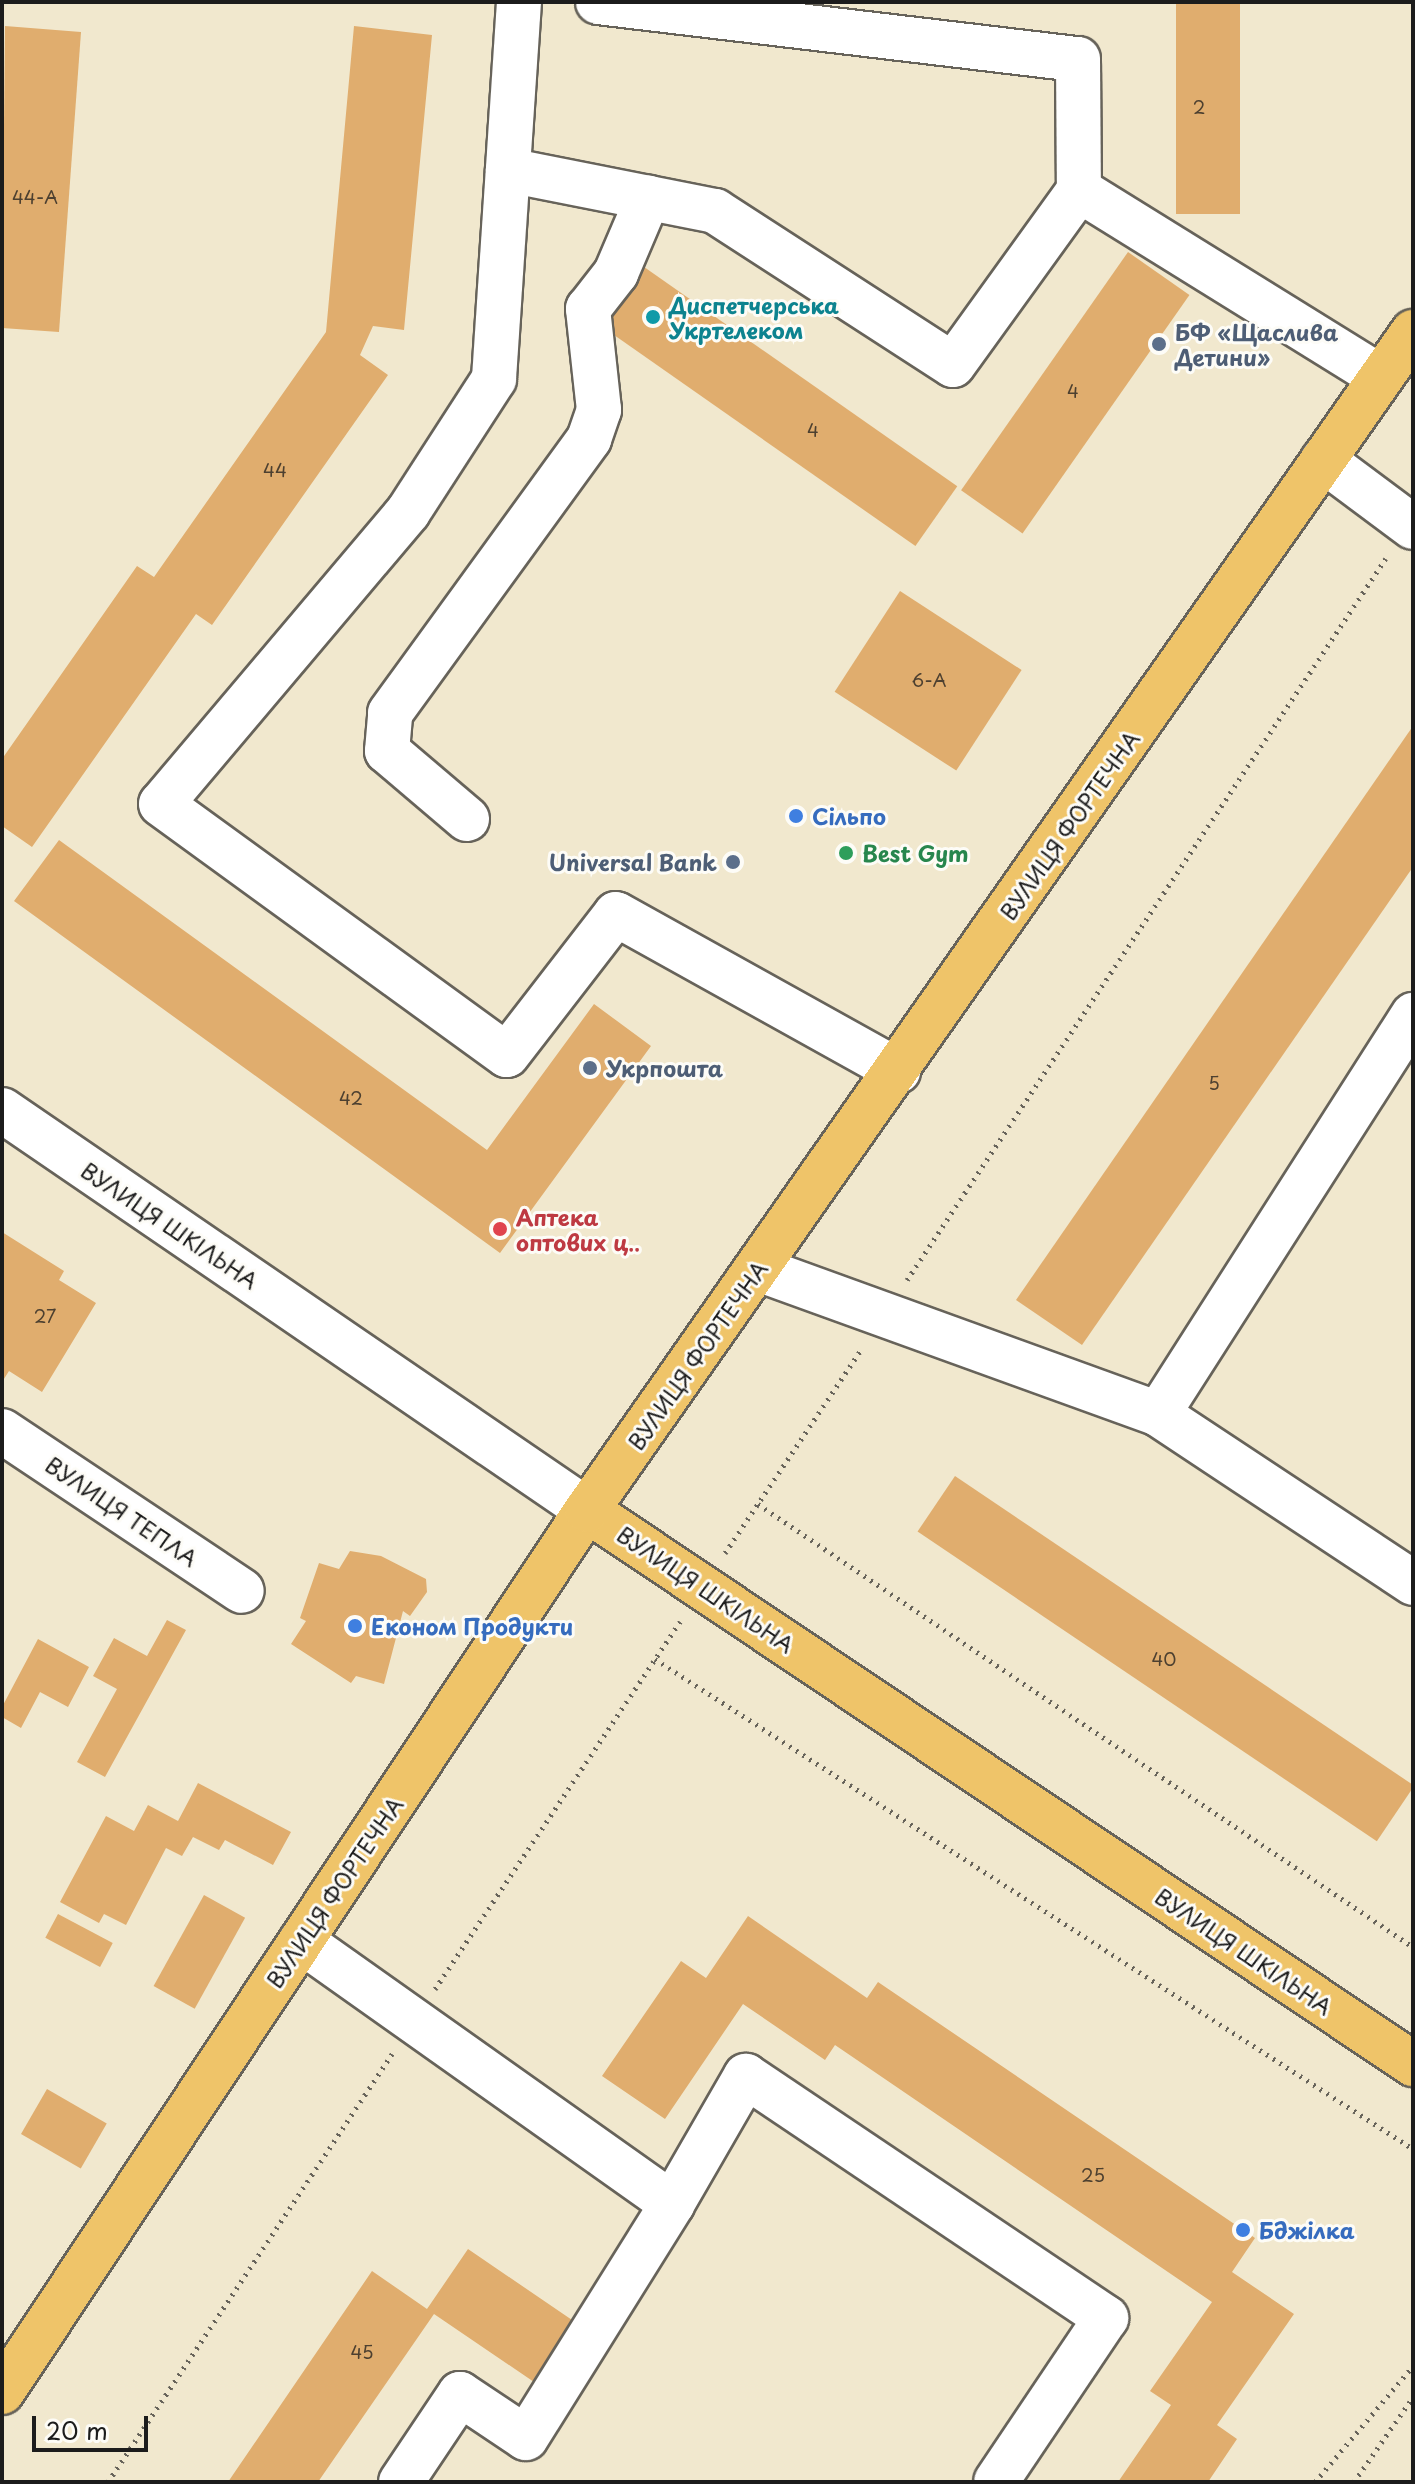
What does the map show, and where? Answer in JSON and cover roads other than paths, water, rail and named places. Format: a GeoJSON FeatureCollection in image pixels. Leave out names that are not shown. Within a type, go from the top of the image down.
{"type":"FeatureCollection","features":[{"type":"Feature","properties":{"kind":"main road","name":"ВУЛИЦЯ ФОРТЕЧНА"},"geometry":{"type":"LineString","coordinates":[[2,2392],[587,1510],[898,1071],[1413,332]]}},
{"type":"Feature","properties":{"kind":"main road","name":"ВУЛИЦЯ ШКІЛЬНА"},"geometry":{"type":"LineString","coordinates":[[587,1510],[1413,2064]]}},
{"type":"Feature","properties":{"kind":"street"},"geometry":{"type":"LineString","coordinates":[[519,2],[494,379],[408,512],[161,804],[507,1055],[616,914],[898,1071]]}},
{"type":"Feature","properties":{"kind":"street"},"geometry":{"type":"LineString","coordinates":[[508,170],[715,211],[953,365],[1079,190],[1078,59],[598,2]]}},
{"type":"Feature","properties":{"kind":"street"},"geometry":{"type":"LineString","coordinates":[[1079,190],[1381,377]]}},
{"type":"Feature","properties":{"kind":"street"},"geometry":{"type":"LineString","coordinates":[[467,819],[387,751],[390,713],[589,439],[599,410],[588,309],[616,273],[648,198]]}},
{"type":"Feature","properties":{"kind":"street"},"geometry":{"type":"LineString","coordinates":[[1323,460],[1411,526]]}},
{"type":"Feature","properties":{"kind":"street"},"geometry":{"type":"LineString","coordinates":[[1158,1414],[1413,1015]]}},
{"type":"Feature","properties":{"kind":"street","name":"ВУЛИЦЯ ШКІЛЬНА"},"geometry":{"type":"LineString","coordinates":[[2,1110],[587,1510]]}},
{"type":"Feature","properties":{"kind":"street"},"geometry":{"type":"LineString","coordinates":[[758,1269],[1158,1414],[1413,1583]]}},
{"type":"Feature","properties":{"kind":"street","name":"ВУЛИЦЯ ТЕПЛА"},"geometry":{"type":"LineString","coordinates":[[2,1431],[242,1591]]}},
{"type":"Feature","properties":{"kind":"street"},"geometry":{"type":"LineString","coordinates":[[301,1941],[672,2204]]}},
{"type":"Feature","properties":{"kind":"street"},"geometry":{"type":"LineString","coordinates":[[401,2482],[460,2394],[526,2438],[672,2204],[746,2076],[1106,2318],[996,2482]]}},
{"type":"Feature","properties":{"kind":"place","name":"Диспетчерська Укртелеком"},"geometry":{"type":"Point","coordinates":[653,317]}},
{"type":"Feature","properties":{"kind":"place","name":"БФ «Щаслива Детини»"},"geometry":{"type":"Point","coordinates":[1159,344]}},
{"type":"Feature","properties":{"kind":"place","name":"Сільпо"},"geometry":{"type":"Point","coordinates":[796,816]}},
{"type":"Feature","properties":{"kind":"place","name":"Best Gym"},"geometry":{"type":"Point","coordinates":[846,853]}},
{"type":"Feature","properties":{"kind":"place","name":"Universal Bank"},"geometry":{"type":"Point","coordinates":[733,862]}},
{"type":"Feature","properties":{"kind":"place","name":"Укрпошта"},"geometry":{"type":"Point","coordinates":[590,1068]}},
{"type":"Feature","properties":{"kind":"place","name":"Аптека оптових ц‥"},"geometry":{"type":"Point","coordinates":[500,1229]}},
{"type":"Feature","properties":{"kind":"place","name":"Економ Продукти"},"geometry":{"type":"Point","coordinates":[355,1626]}},
{"type":"Feature","properties":{"kind":"place","name":"Бджілка"},"geometry":{"type":"Point","coordinates":[1243,2230]}}]}
